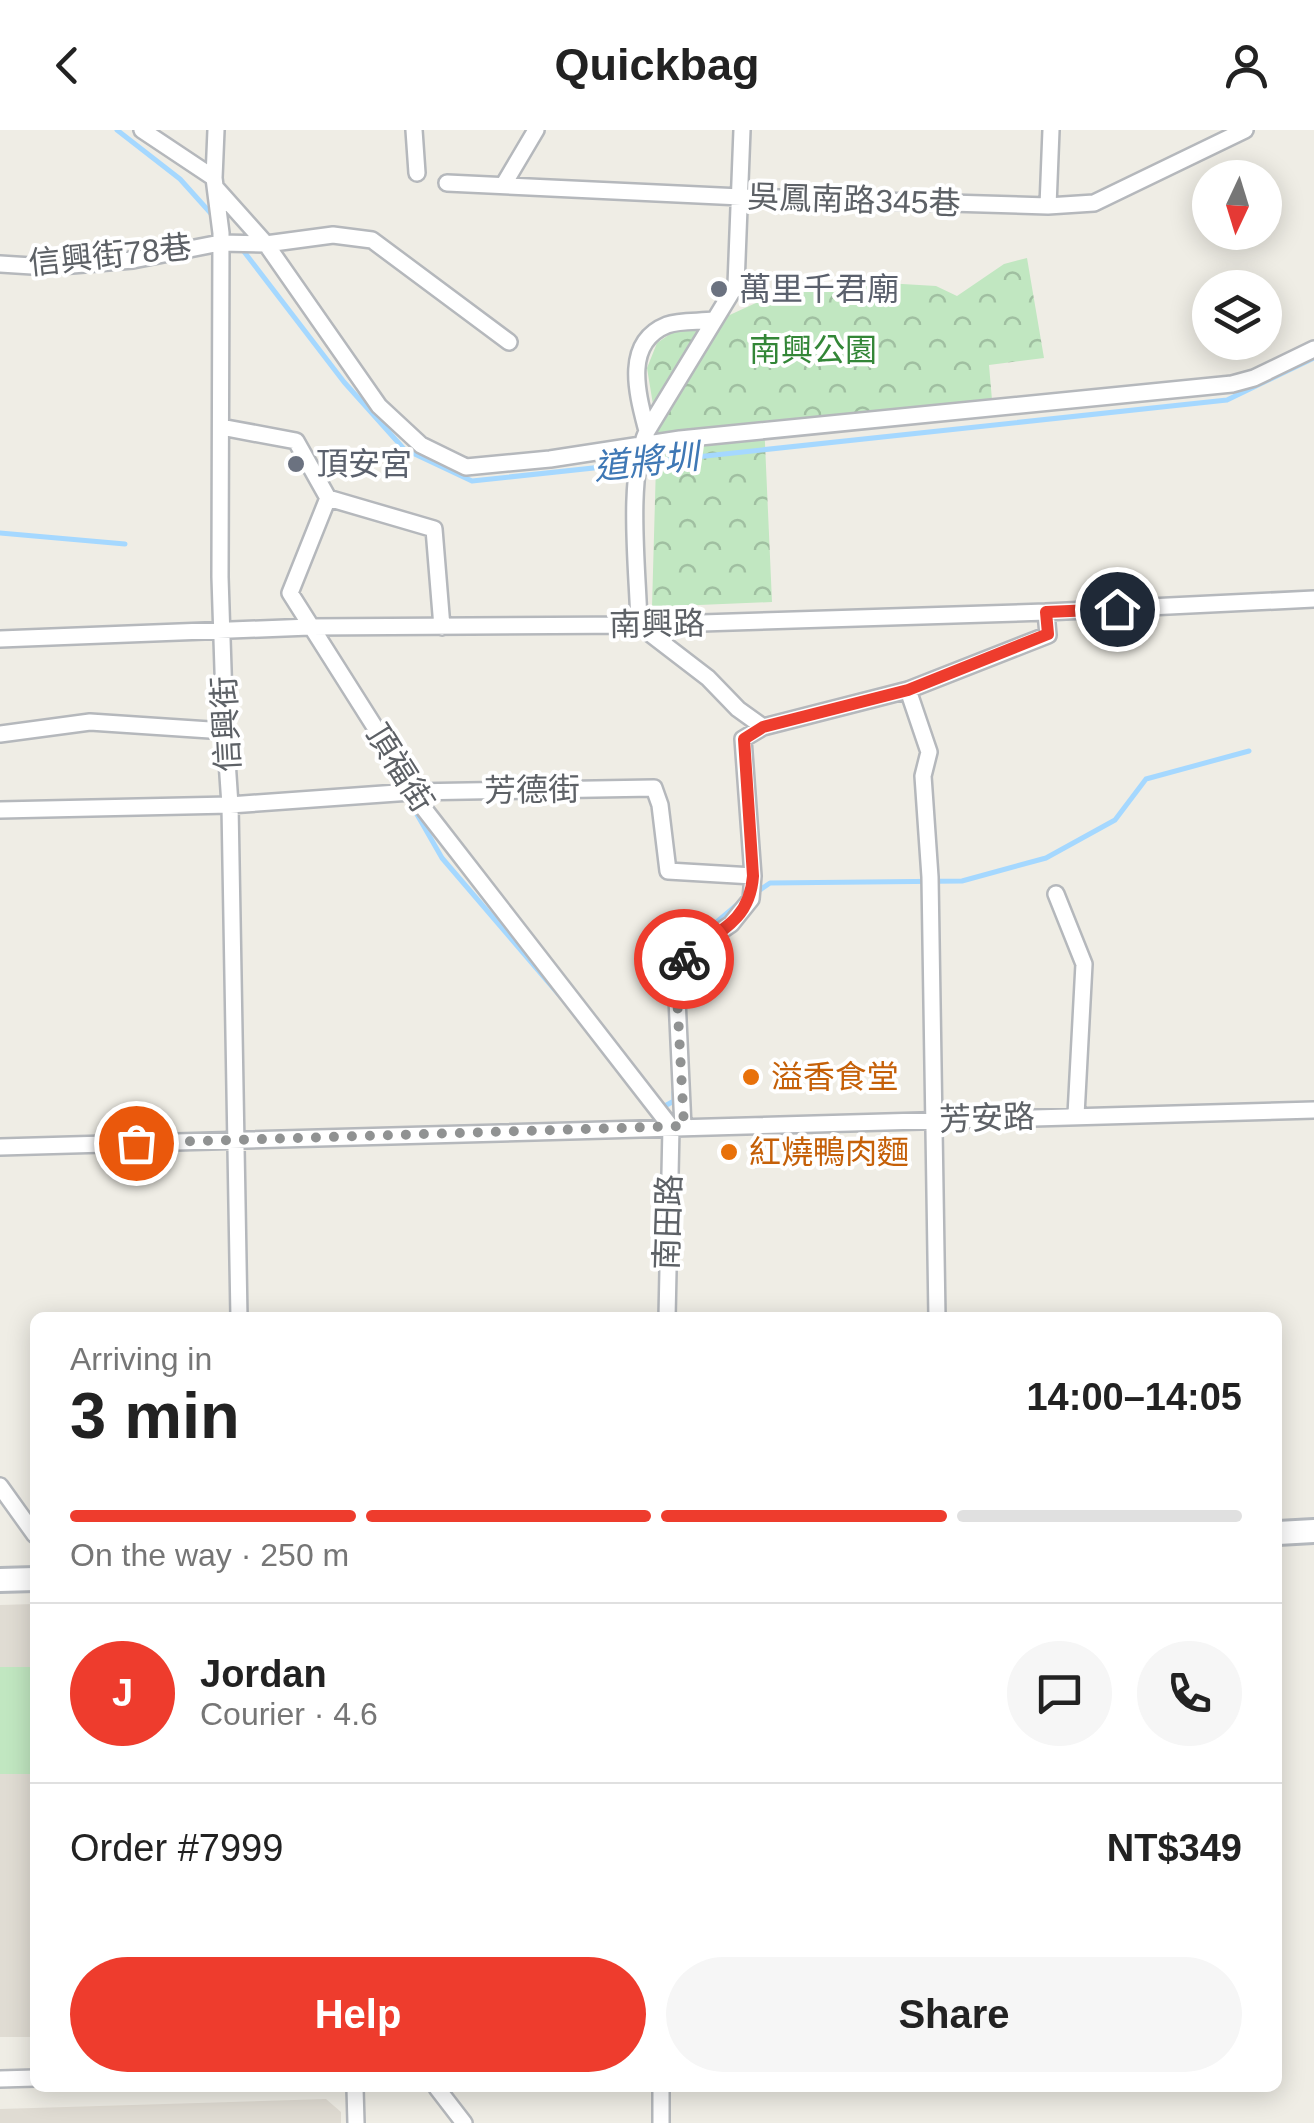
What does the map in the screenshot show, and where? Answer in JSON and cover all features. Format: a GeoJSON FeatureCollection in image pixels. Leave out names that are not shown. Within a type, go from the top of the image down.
{"type":"FeatureCollection","features":[{"type":"Feature","properties":{"kind":"street"},"geometry":{"type":"LineString","coordinates":[[142,130],[216,191],[266,244],[379,406],[421,445],[466,467],[644,438],[680,439],[1232,384],[1254,378],[1314,349]]}},
{"type":"Feature","properties":{"kind":"street","name":"信興街"},"geometry":{"type":"LineString","coordinates":[[216,130],[216,191],[229,241],[221,427],[222,630],[230,805],[239,1312]]}},
{"type":"Feature","properties":{"kind":"street"},"geometry":{"type":"LineString","coordinates":[[414,130],[416,173]]}},
{"type":"Feature","properties":{"kind":"street"},"geometry":{"type":"LineString","coordinates":[[504,184],[536,130]]}},
{"type":"Feature","properties":{"kind":"street"},"geometry":{"type":"LineString","coordinates":[[644,438],[736,285],[742,130]]}},
{"type":"Feature","properties":{"kind":"street"},"geometry":{"type":"LineString","coordinates":[[1048,206],[1051,130]]}},
{"type":"Feature","properties":{"kind":"street","name":"吳鳳南路345巷"},"geometry":{"type":"LineString","coordinates":[[447,183],[741,197],[1048,206],[1094,203],[1244,130]]}},
{"type":"Feature","properties":{"kind":"street","name":"信興街78巷"},"geometry":{"type":"LineString","coordinates":[[0,264],[48,267],[133,260],[229,241],[266,244],[333,235],[372,240],[509,342]]}},
{"type":"Feature","properties":{"kind":"street"},"geometry":{"type":"LineString","coordinates":[[714,320],[668,325],[648,337],[638,356],[636,384],[644,438],[636,481],[639,626],[708,678],[738,709],[763,727]]}},
{"type":"Feature","properties":{"kind":"street"},"geometry":{"type":"LineString","coordinates":[[221,427],[296,441],[328,498],[434,530],[442,626]]}},
{"type":"Feature","properties":{"kind":"street","name":"頂福街"},"geometry":{"type":"LineString","coordinates":[[328,498],[290,593],[383,740],[411,792],[677,1127]]}},
{"type":"Feature","properties":{"kind":"street","name":"南興路"},"geometry":{"type":"LineString","coordinates":[[0,639],[310,627],[639,626],[1314,599]]}},
{"type":"Feature","properties":{"kind":"street"},"geometry":{"type":"LineString","coordinates":[[753,876],[744,739],[763,727],[908,690],[1048,634],[1046,612]]}},
{"type":"Feature","properties":{"kind":"street"},"geometry":{"type":"LineString","coordinates":[[908,690],[929,752],[924,776],[930,877],[937,1312]]}},
{"type":"Feature","properties":{"kind":"street"},"geometry":{"type":"LineString","coordinates":[[0,734],[90,722],[224,731]]}},
{"type":"Feature","properties":{"kind":"street","name":"芳德街"},"geometry":{"type":"LineString","coordinates":[[0,810],[230,805],[411,792],[654,788],[668,872],[753,876]]}},
{"type":"Feature","properties":{"kind":"street","name":"南田路"},"geometry":{"type":"LineString","coordinates":[[666,1312],[677,1127],[676,977],[687,954],[731,924],[751,899],[753,876]]}},
{"type":"Feature","properties":{"kind":"street"},"geometry":{"type":"LineString","coordinates":[[1056,894],[1084,964],[1076,1115]]}},
{"type":"Feature","properties":{"kind":"street","name":"芳安路"},"geometry":{"type":"LineString","coordinates":[[0,1147],[1314,1110]]}},
{"type":"Feature","properties":{"kind":"street"},"geometry":{"type":"LineString","coordinates":[[0,1486],[30,1527]]}},
{"type":"Feature","properties":{"kind":"street"},"geometry":{"type":"LineString","coordinates":[[1282,1533],[1314,1531]]}},
{"type":"Feature","properties":{"kind":"street"},"geometry":{"type":"LineString","coordinates":[[0,1580],[30,1579]]}},
{"type":"Feature","properties":{"kind":"street"},"geometry":{"type":"LineString","coordinates":[[0,2079],[30,2078]]}},
{"type":"Feature","properties":{"kind":"street"},"geometry":{"type":"LineString","coordinates":[[356,2092],[356,2123]]}},
{"type":"Feature","properties":{"kind":"street"},"geometry":{"type":"LineString","coordinates":[[440,2092],[464,2123]]}},
{"type":"Feature","properties":{"kind":"street"},"geometry":{"type":"LineString","coordinates":[[661,2092],[661,2123]]}},
{"type":"Feature","properties":{"kind":"shaded area"},"geometry":{"type":"Polygon","coordinates":[[[30,1604],[30,2037],[0,2037],[0,1605],[30,1604]]]}},
{"type":"Feature","properties":{"kind":"shaded area"},"geometry":{"type":"Polygon","coordinates":[[[326,2099],[341,2112],[341,2123],[0,2123],[0,2109],[326,2099]]]}},
{"type":"Feature","properties":{"kind":"green space","name":"南興公園"},"geometry":{"type":"Polygon","coordinates":[[[1027,258],[1044,358],[989,365],[992,400],[764,421],[772,602],[652,607],[657,429],[647,368],[657,343],[679,328],[710,324],[793,286],[852,281],[936,286],[957,296],[1004,264],[1027,258]]]}},
{"type":"Feature","properties":{"kind":"green space"},"geometry":{"type":"Polygon","coordinates":[[[0,1667],[30,1667],[30,1774],[0,1774],[0,1667]]]}},
{"type":"Feature","properties":{"kind":"waterway","name":"道將圳"},"geometry":{"type":"LineString","coordinates":[[117,130],[180,179],[215,218]]}},
{"type":"Feature","properties":{"kind":"waterway","name":"道將圳"},"geometry":{"type":"LineString","coordinates":[[242,249],[344,382],[404,449],[472,481],[1227,400],[1314,358]]}},
{"type":"Feature","properties":{"kind":"waterway"},"geometry":{"type":"LineString","coordinates":[[0,533],[125,544]]}},
{"type":"Feature","properties":{"kind":"waterway"},"geometry":{"type":"LineString","coordinates":[[369,732],[386,761]]}},
{"type":"Feature","properties":{"kind":"waterway"},"geometry":{"type":"LineString","coordinates":[[757,892],[770,883],[962,881],[1046,858],[1115,820],[1146,779],[1249,751]]}},
{"type":"Feature","properties":{"kind":"waterway"},"geometry":{"type":"LineString","coordinates":[[407,797],[442,858],[561,997]]}},
{"type":"Feature","properties":{"kind":"waterway"},"geometry":{"type":"LineString","coordinates":[[698,938],[739,903]]}},
{"type":"Feature","properties":{"kind":"waterway"},"geometry":{"type":"LineString","coordinates":[[661,1108],[674,1101],[674,1092]]}},
{"type":"Feature","properties":{"kind":"way so far"},"geometry":{"type":"LineString","coordinates":[[136,1143],[684,1126],[676,977],[684,959]]}},
{"type":"Feature","properties":{"kind":"place","name":"萬里千君廟"},"geometry":{"type":"Point","coordinates":[719,289]}},
{"type":"Feature","properties":{"kind":"place","name":"頂安宮"},"geometry":{"type":"Point","coordinates":[296,464]}},
{"type":"Feature","properties":{"kind":"place","name":"溢香食堂"},"geometry":{"type":"Point","coordinates":[751,1077]}},
{"type":"Feature","properties":{"kind":"place","name":"紅燒鴨肉麵"},"geometry":{"type":"Point","coordinates":[729,1152]}},
{"type":"Feature","properties":{"kind":"route"},"geometry":{"type":"LineString","coordinates":[[684,959],[731,924],[751,899],[753,876],[744,739],[763,727],[908,690],[1048,634],[1046,612],[1117,609]]}}]}
